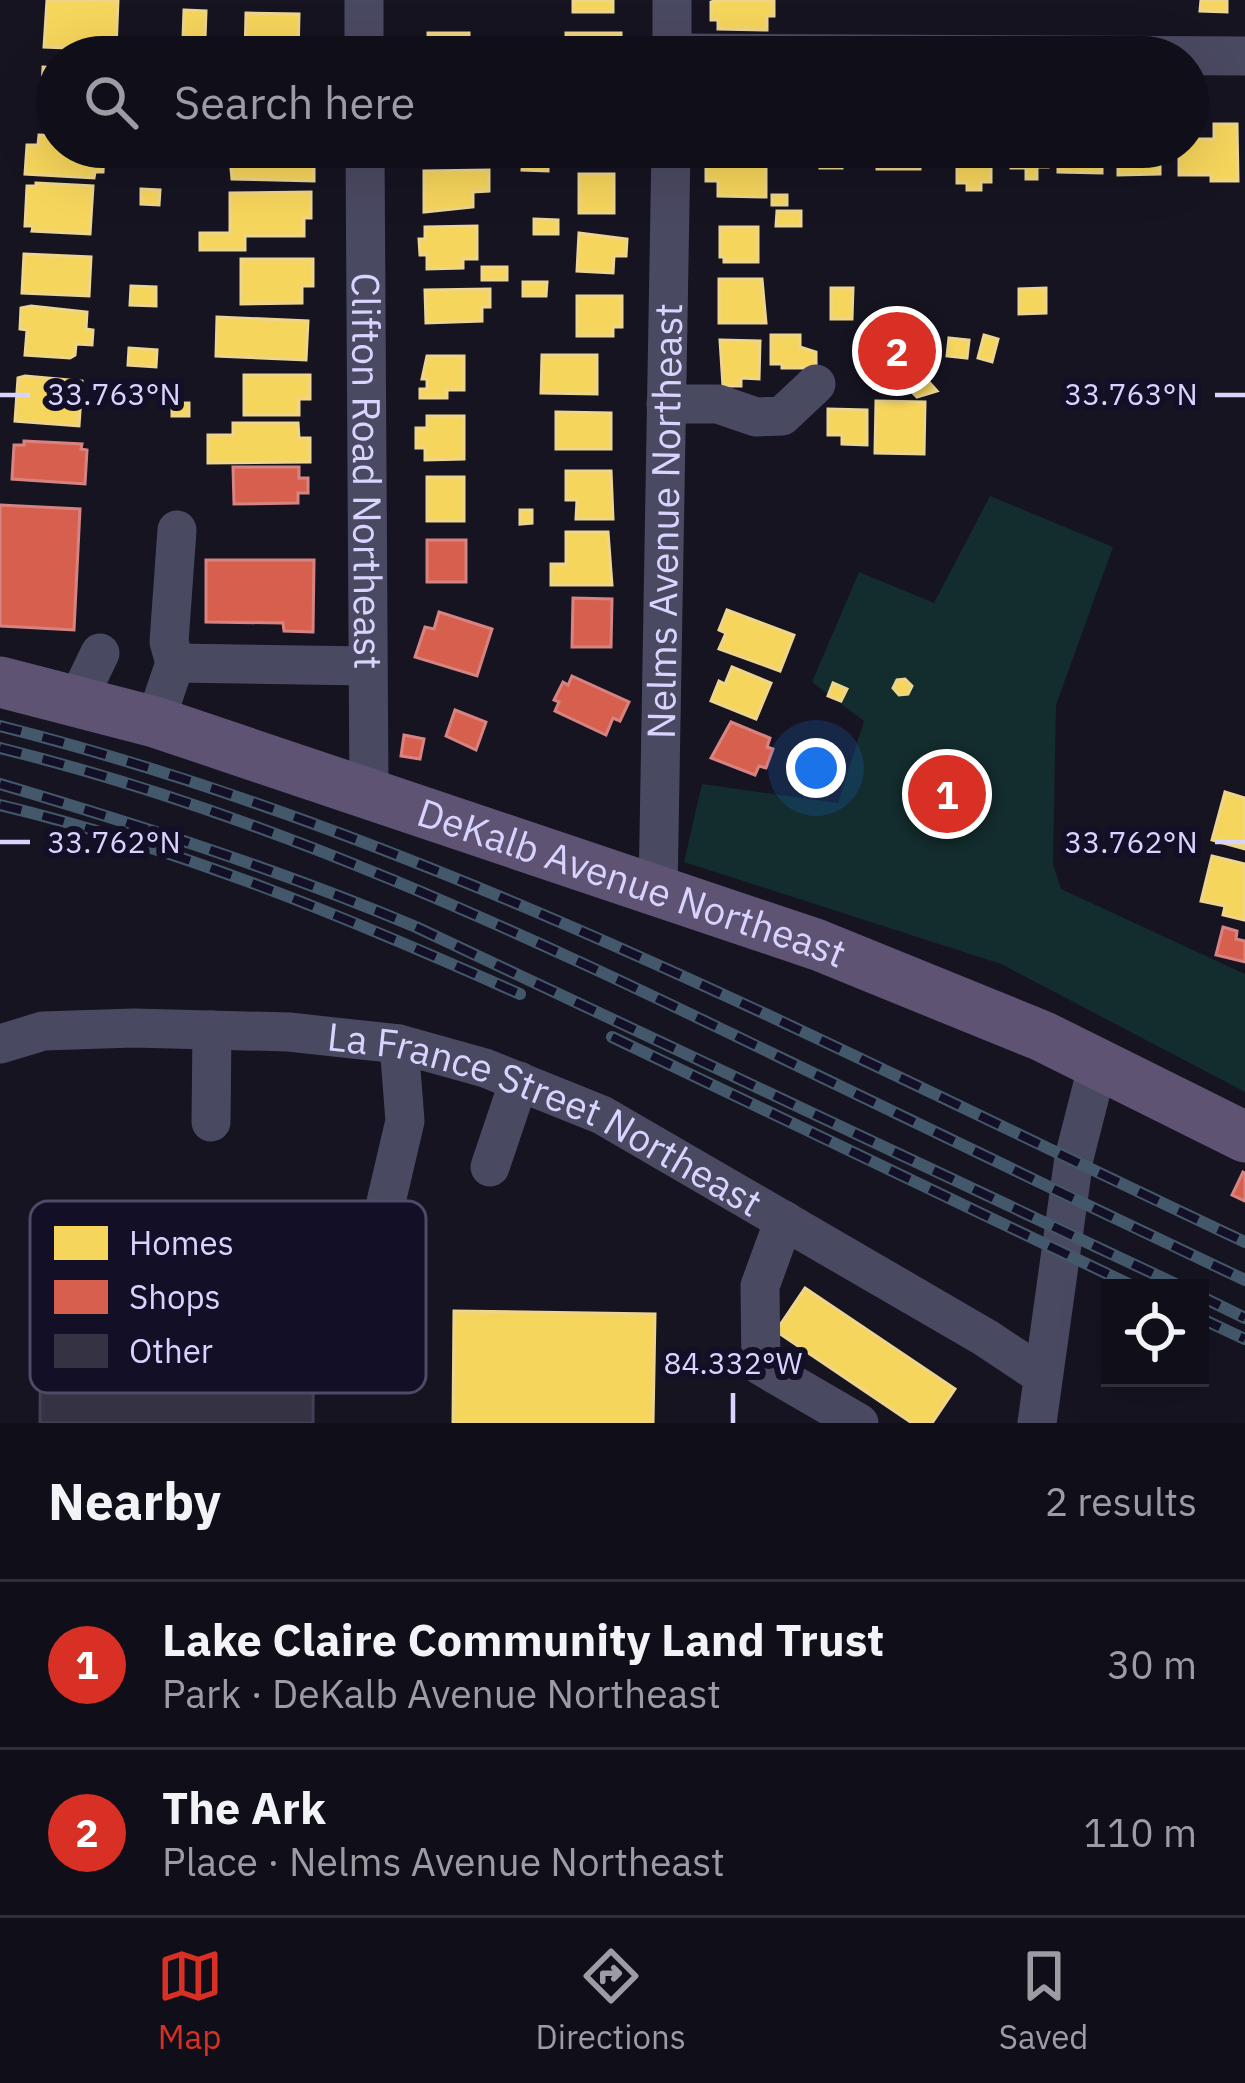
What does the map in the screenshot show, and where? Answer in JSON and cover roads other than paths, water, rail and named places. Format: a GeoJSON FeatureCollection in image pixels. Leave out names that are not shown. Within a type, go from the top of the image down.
{"type":"FeatureCollection","features":[{"type":"Feature","properties":{"kind":"main road","name":"DeKalb Avenue Northeast"},"geometry":{"type":"LineString","coordinates":[[0,682],[155,722],[818,945],[944,993],[1245,1137]]}},
{"type":"Feature","properties":{"kind":"street"},"geometry":{"type":"LineString","coordinates":[[364,0],[364,36]]}},
{"type":"Feature","properties":{"kind":"street"},"geometry":{"type":"LineString","coordinates":[[672,0],[673,36]]}},
{"type":"Feature","properties":{"kind":"street"},"geometry":{"type":"LineString","coordinates":[[1209,56],[1245,56]]}},
{"type":"Feature","properties":{"kind":"street","name":"Clifton Road Northeast"},"geometry":{"type":"LineString","coordinates":[[364,168],[369,792]]}},
{"type":"Feature","properties":{"kind":"street","name":"Nelms Avenue Northeast"},"geometry":{"type":"LineString","coordinates":[[658,892],[671,168]]}},
{"type":"Feature","properties":{"kind":"street"},"geometry":{"type":"LineString","coordinates":[[666,404],[718,404],[756,417],[782,416],[816,384]]}},
{"type":"Feature","properties":{"kind":"street"},"geometry":{"type":"LineString","coordinates":[[155,722],[176,663],[169,642],[177,530]]}},
{"type":"Feature","properties":{"kind":"street"},"geometry":{"type":"LineString","coordinates":[[77,701],[100,653]]}},
{"type":"Feature","properties":{"kind":"street"},"geometry":{"type":"LineString","coordinates":[[176,663],[368,666]]}},
{"type":"Feature","properties":{"kind":"street"},"geometry":{"type":"LineString","coordinates":[[211,1122],[212,1030]]}},
{"type":"Feature","properties":{"kind":"street","name":"La France Street Northeast"},"geometry":{"type":"LineString","coordinates":[[0,1044],[43,1031],[289,1032],[399,1044],[518,1081],[602,1115],[1043,1376]]}},
{"type":"Feature","properties":{"kind":"street"},"geometry":{"type":"LineString","coordinates":[[386,1201],[405,1121],[399,1044]]}},
{"type":"Feature","properties":{"kind":"street"},"geometry":{"type":"LineString","coordinates":[[1036,1423],[1074,1158],[1098,1064]]}},
{"type":"Feature","properties":{"kind":"street"},"geometry":{"type":"LineString","coordinates":[[490,1167],[518,1081]]}},
{"type":"Feature","properties":{"kind":"street"},"geometry":{"type":"LineString","coordinates":[[784,1220],[760,1286],[761,1366],[859,1423]]}},
{"type":"Feature","properties":{"kind":"railway"},"geometry":{"type":"LineString","coordinates":[[0,726],[162,772],[321,826],[479,888],[788,1025],[1245,1242]]}},
{"type":"Feature","properties":{"kind":"railway"},"geometry":{"type":"LineString","coordinates":[[0,748],[198,806],[487,920],[1245,1280]]}},
{"type":"Feature","properties":{"kind":"railway"},"geometry":{"type":"LineString","coordinates":[[0,784],[210,850],[416,927],[1165,1279]]}},
{"type":"Feature","properties":{"kind":"railway"},"geometry":{"type":"LineString","coordinates":[[0,805],[199,864],[520,994]]}},
{"type":"Feature","properties":{"kind":"railway"},"geometry":{"type":"LineString","coordinates":[[612,1037],[1118,1279]]}},
{"type":"Feature","properties":{"kind":"railway"},"geometry":{"type":"LineString","coordinates":[[1209,1300],[1245,1318]]}},
{"type":"Feature","properties":{"kind":"railway"},"geometry":{"type":"LineString","coordinates":[[1209,1322],[1245,1339]]}},
{"type":"Feature","properties":{"kind":"place","name":"The Ark"},"geometry":{"type":"Point","coordinates":[897,351]}},
{"type":"Feature","properties":{"kind":"place","name":"Lake Claire Community Land Trust"},"geometry":{"type":"Point","coordinates":[947,794]}}]}
